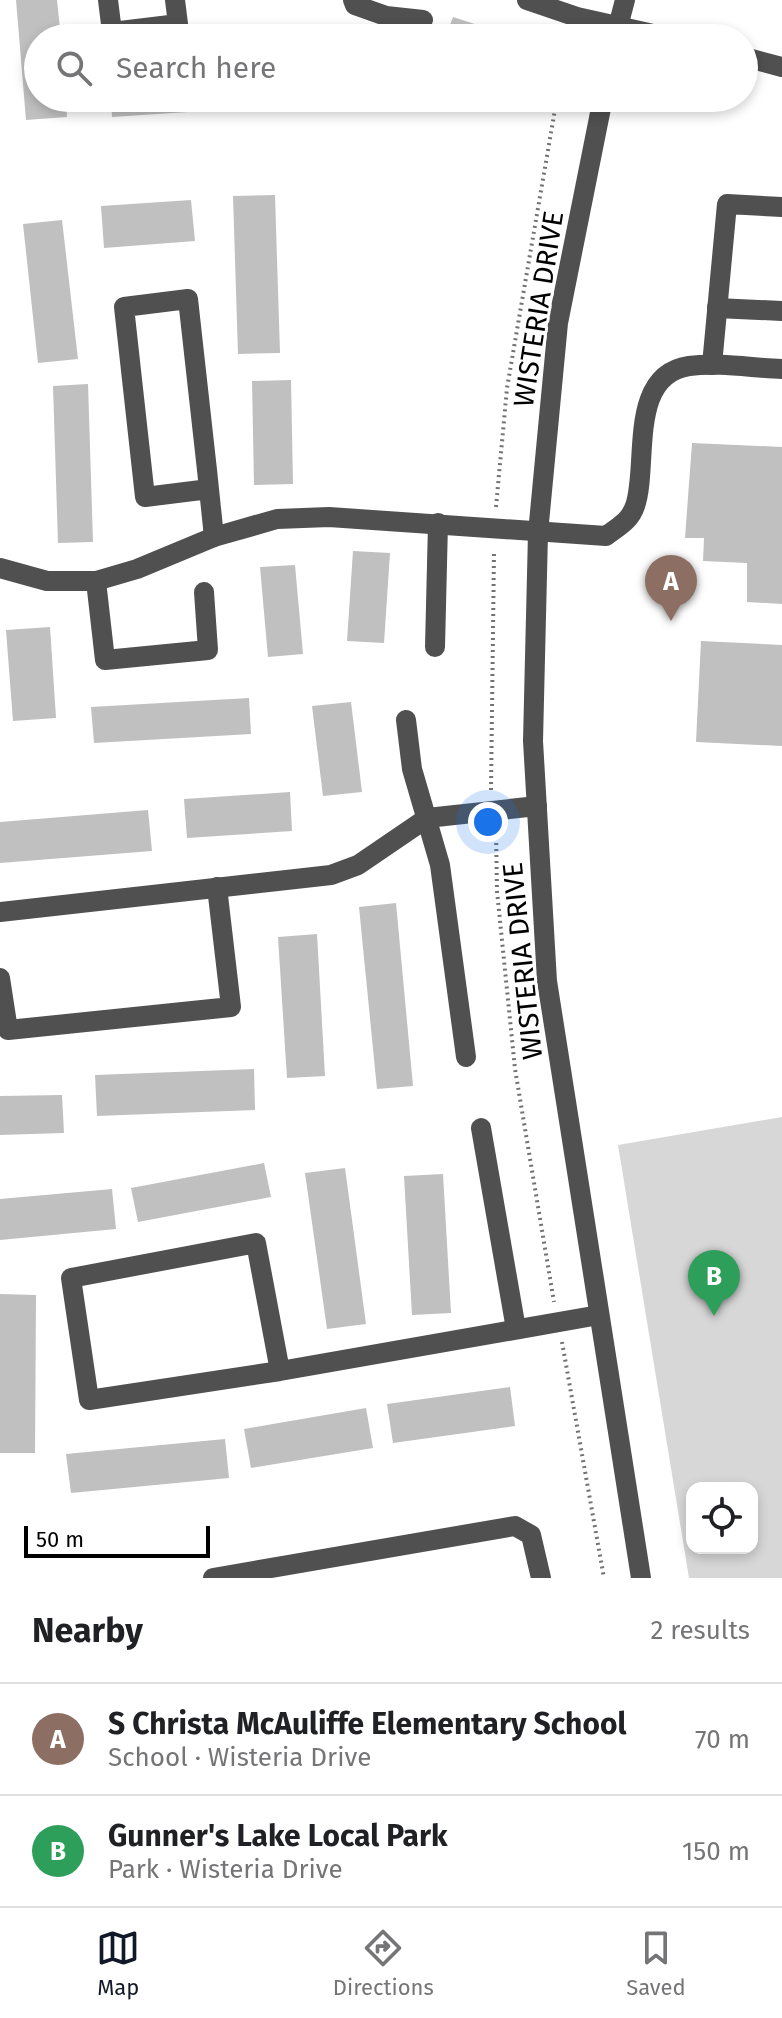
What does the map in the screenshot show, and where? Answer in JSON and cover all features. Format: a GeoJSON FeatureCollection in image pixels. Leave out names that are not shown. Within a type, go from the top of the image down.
{"type":"FeatureCollection","features":[{"type":"Feature","properties":{"kind":"street"},"geometry":{"type":"LineString","coordinates":[[108,0],[111,24]]}},
{"type":"Feature","properties":{"kind":"street"},"geometry":{"type":"LineString","coordinates":[[175,0],[178,24]]}},
{"type":"Feature","properties":{"kind":"street"},"geometry":{"type":"LineString","coordinates":[[353,0],[355,5],[386,16],[423,20]]}},
{"type":"Feature","properties":{"kind":"street"},"geometry":{"type":"LineString","coordinates":[[527,0],[596,24]]}},
{"type":"Feature","properties":{"kind":"street"},"geometry":{"type":"LineString","coordinates":[[618,24],[625,0]]}},
{"type":"Feature","properties":{"kind":"street"},"geometry":{"type":"LineString","coordinates":[[758,61],[782,67]]}},
{"type":"Feature","properties":{"kind":"street","name":"WISTERIA DRIVE"},"geometry":{"type":"LineString","coordinates":[[600,112],[558,323],[538,533],[533,741],[547,981],[641,1578]]}},
{"type":"Feature","properties":{"kind":"street"},"geometry":{"type":"LineString","coordinates":[[712,365],[727,204],[782,207]]}},
{"type":"Feature","properties":{"kind":"street"},"geometry":{"type":"LineString","coordinates":[[209,489],[145,497],[124,307],[188,299],[209,489],[214,537]]}},
{"type":"Feature","properties":{"kind":"street"},"geometry":{"type":"LineString","coordinates":[[717,308],[782,311]]}},
{"type":"Feature","properties":{"kind":"street"},"geometry":{"type":"LineString","coordinates":[[0,568],[47,581],[96,581],[137,569],[214,537],[277,519],[329,517],[606,536],[627,522],[636,504],[644,420],[652,394],[668,375],[686,366],[782,369]]}},
{"type":"Feature","properties":{"kind":"street"},"geometry":{"type":"LineString","coordinates":[[435,647],[438,523]]}},
{"type":"Feature","properties":{"kind":"street"},"geometry":{"type":"LineString","coordinates":[[96,581],[105,660],[208,650],[204,592]]}},
{"type":"Feature","properties":{"kind":"street"},"geometry":{"type":"LineString","coordinates":[[406,720],[412,769],[440,865],[466,1057]]}},
{"type":"Feature","properties":{"kind":"street"},"geometry":{"type":"LineString","coordinates":[[0,912],[331,875],[358,865],[427,818],[537,806]]}},
{"type":"Feature","properties":{"kind":"street"},"geometry":{"type":"LineString","coordinates":[[0,978],[8,1030],[231,1007],[217,887]]}},
{"type":"Feature","properties":{"kind":"street"},"geometry":{"type":"LineString","coordinates":[[481,1128],[516,1329]]}},
{"type":"Feature","properties":{"kind":"street"},"geometry":{"type":"LineString","coordinates":[[280,1371],[256,1243],[71,1278],[89,1400],[280,1371],[599,1315]]}},
{"type":"Feature","properties":{"kind":"street"},"geometry":{"type":"LineString","coordinates":[[213,1578],[515,1526],[531,1535],[541,1578]]}},
{"type":"Feature","properties":{"kind":"shaded area"},"geometry":{"type":"Polygon","coordinates":[[[782,1117],[782,1578],[689,1578],[618,1145],[782,1117]]]}},
{"type":"Feature","properties":{"kind":"building"},"geometry":{"type":"Polygon","coordinates":[[[16,0],[57,0],[60,24],[24,24],[24,96],[16,0]]]}},
{"type":"Feature","properties":{"kind":"building"},"geometry":{"type":"Polygon","coordinates":[[[453,17],[475,24],[450,24],[453,17]]]}},
{"type":"Feature","properties":{"kind":"building"},"geometry":{"type":"Polygon","coordinates":[[[25,112],[67,112],[67,117],[26,120],[25,112]]]}},
{"type":"Feature","properties":{"kind":"building"},"geometry":{"type":"Polygon","coordinates":[[[112,112],[187,112],[112,117],[112,112]]]}},
{"type":"Feature","properties":{"kind":"building"},"geometry":{"type":"Polygon","coordinates":[[[275,195],[280,353],[238,354],[233,196],[275,195]]]}},
{"type":"Feature","properties":{"kind":"building"},"geometry":{"type":"Polygon","coordinates":[[[191,200],[195,241],[104,248],[101,206],[191,200]]]}},
{"type":"Feature","properties":{"kind":"building"},"geometry":{"type":"Polygon","coordinates":[[[62,220],[78,359],[38,363],[23,224],[62,220]]]}},
{"type":"Feature","properties":{"kind":"building"},"geometry":{"type":"Polygon","coordinates":[[[291,380],[293,484],[254,485],[252,381],[291,380]]]}},
{"type":"Feature","properties":{"kind":"building"},"geometry":{"type":"Polygon","coordinates":[[[88,384],[93,542],[58,543],[53,386],[88,384]]]}},
{"type":"Feature","properties":{"kind":"building"},"geometry":{"type":"Polygon","coordinates":[[[692,443],[782,447],[782,604],[747,602],[747,563],[703,561],[704,538],[685,538],[692,443]]]}},
{"type":"Feature","properties":{"kind":"building"},"geometry":{"type":"Polygon","coordinates":[[[353,551],[390,553],[384,643],[347,641],[353,551]]]}},
{"type":"Feature","properties":{"kind":"building"},"geometry":{"type":"Polygon","coordinates":[[[295,565],[303,654],[268,657],[260,567],[295,565]]]}},
{"type":"Feature","properties":{"kind":"building"},"geometry":{"type":"Polygon","coordinates":[[[50,627],[56,718],[13,721],[6,630],[50,627]]]}},
{"type":"Feature","properties":{"kind":"building"},"geometry":{"type":"Polygon","coordinates":[[[701,641],[782,645],[782,746],[696,742],[701,641]]]}},
{"type":"Feature","properties":{"kind":"building"},"geometry":{"type":"Polygon","coordinates":[[[249,698],[251,734],[94,743],[91,707],[249,698]]]}},
{"type":"Feature","properties":{"kind":"building"},"geometry":{"type":"Polygon","coordinates":[[[351,702],[362,792],[323,796],[312,706],[351,702]]]}},
{"type":"Feature","properties":{"kind":"building"},"geometry":{"type":"Polygon","coordinates":[[[290,792],[292,831],[187,838],[184,799],[290,792]]]}},
{"type":"Feature","properties":{"kind":"building"},"geometry":{"type":"Polygon","coordinates":[[[148,810],[152,851],[0,863],[0,822],[148,810]]]}},
{"type":"Feature","properties":{"kind":"building"},"geometry":{"type":"Polygon","coordinates":[[[396,903],[413,1086],[377,1089],[359,907],[396,903]]]}},
{"type":"Feature","properties":{"kind":"building"},"geometry":{"type":"Polygon","coordinates":[[[317,934],[325,1076],[287,1078],[278,937],[317,934]]]}},
{"type":"Feature","properties":{"kind":"building"},"geometry":{"type":"Polygon","coordinates":[[[254,1069],[255,1110],[97,1116],[95,1075],[254,1069]]]}},
{"type":"Feature","properties":{"kind":"building"},"geometry":{"type":"Polygon","coordinates":[[[62,1095],[64,1133],[0,1135],[0,1096],[62,1095]]]}},
{"type":"Feature","properties":{"kind":"building"},"geometry":{"type":"Polygon","coordinates":[[[264,1163],[271,1197],[138,1222],[131,1188],[264,1163]]]}},
{"type":"Feature","properties":{"kind":"building"},"geometry":{"type":"Polygon","coordinates":[[[345,1168],[366,1324],[327,1329],[305,1173],[345,1168]]]}},
{"type":"Feature","properties":{"kind":"building"},"geometry":{"type":"Polygon","coordinates":[[[443,1174],[451,1313],[412,1315],[404,1176],[443,1174]]]}},
{"type":"Feature","properties":{"kind":"building"},"geometry":{"type":"Polygon","coordinates":[[[112,1189],[116,1229],[0,1240],[0,1199],[112,1189]]]}},
{"type":"Feature","properties":{"kind":"building"},"geometry":{"type":"Polygon","coordinates":[[[0,1294],[36,1295],[35,1453],[0,1453],[0,1294]]]}},
{"type":"Feature","properties":{"kind":"building"},"geometry":{"type":"Polygon","coordinates":[[[510,1387],[515,1426],[393,1443],[387,1404],[510,1387]]]}},
{"type":"Feature","properties":{"kind":"building"},"geometry":{"type":"Polygon","coordinates":[[[366,1408],[373,1448],[251,1468],[244,1429],[366,1408]]]}},
{"type":"Feature","properties":{"kind":"building"},"geometry":{"type":"Polygon","coordinates":[[[225,1439],[229,1478],[71,1493],[66,1454],[225,1439]]]}},
{"type":"Feature","properties":{"kind":"place","name":"S Christa McAuliffe Elementary School"},"geometry":{"type":"Point","coordinates":[671,621]}},
{"type":"Feature","properties":{"kind":"place","name":"Gunner's Lake Local Park"},"geometry":{"type":"Point","coordinates":[714,1316]}}]}
